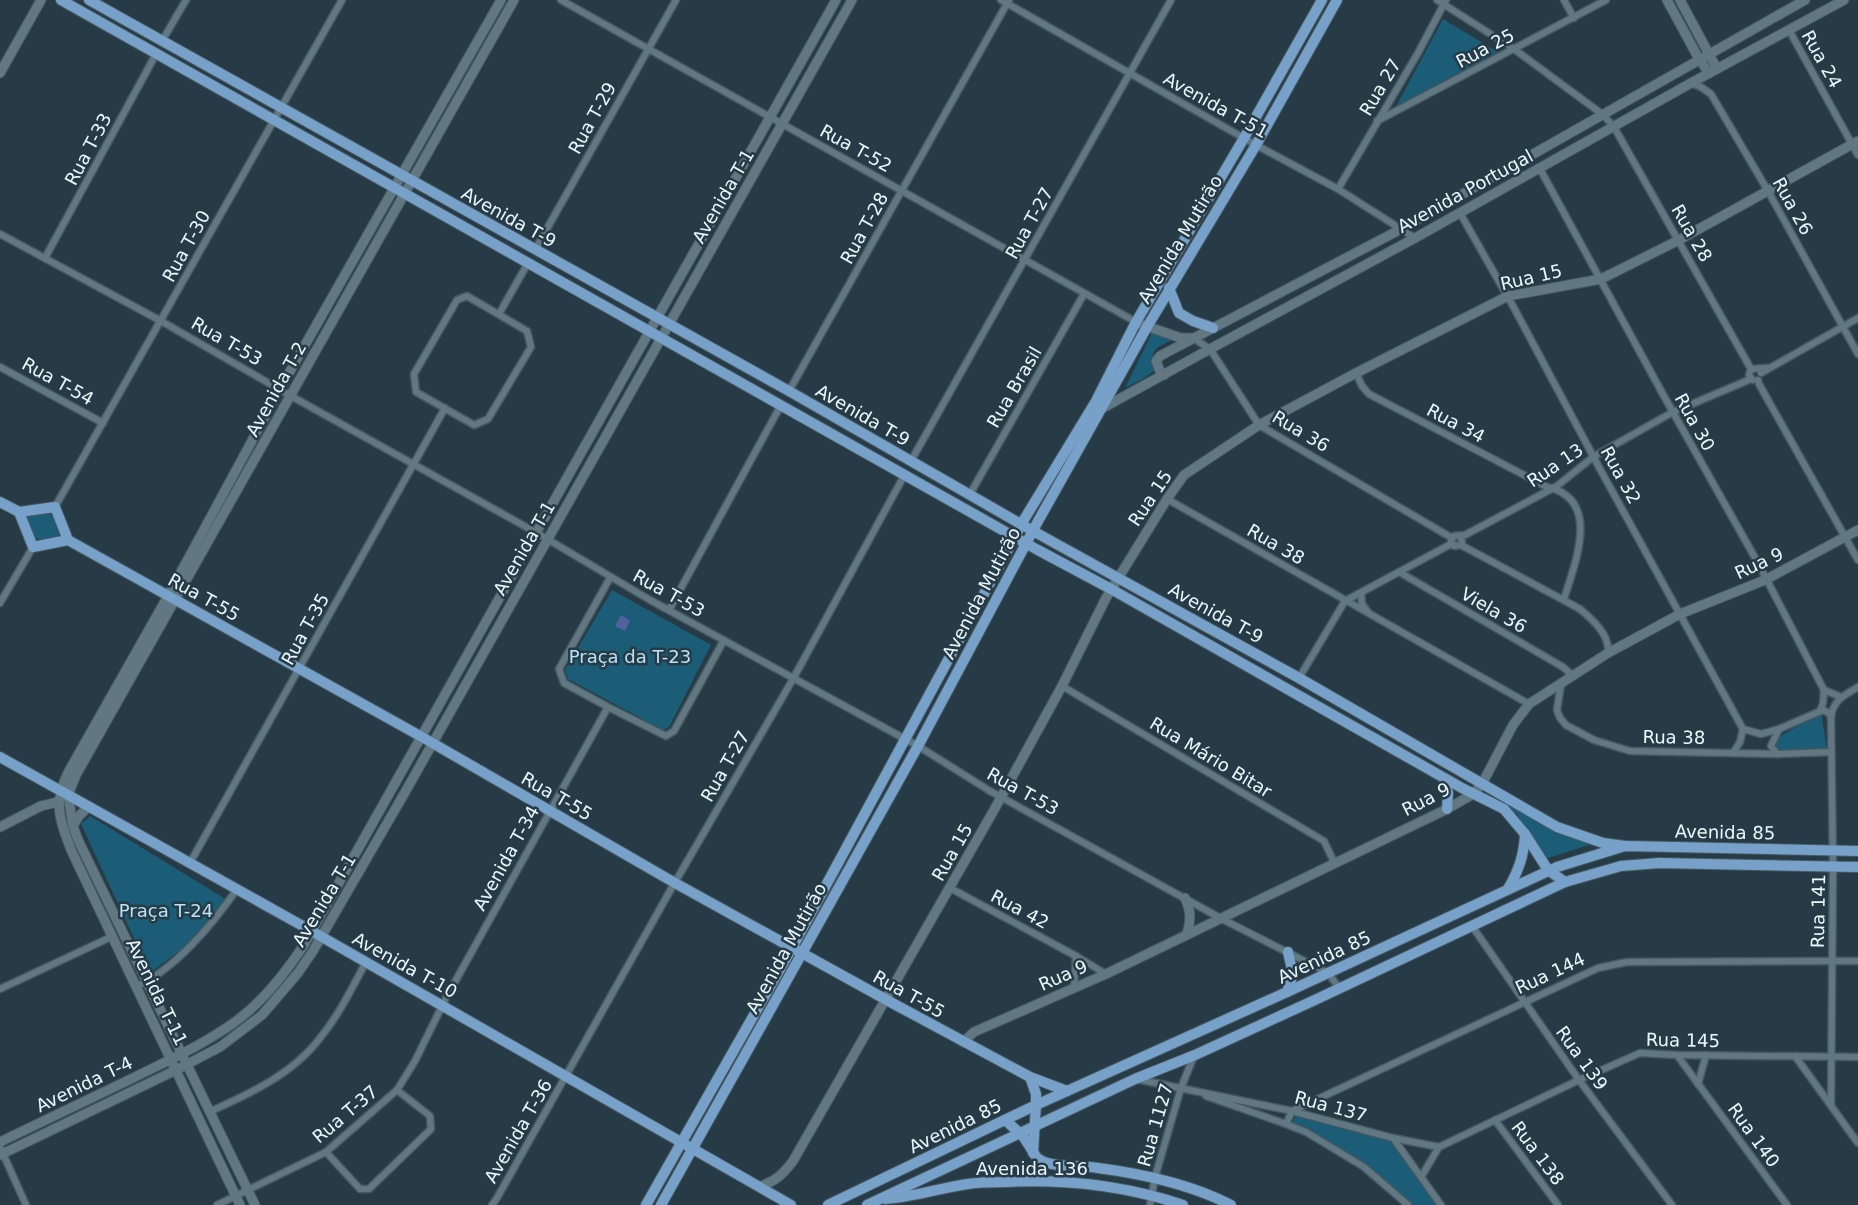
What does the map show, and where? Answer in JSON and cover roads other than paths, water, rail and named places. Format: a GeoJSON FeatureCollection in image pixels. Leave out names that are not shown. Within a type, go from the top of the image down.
{"type":"FeatureCollection","features":[{"type":"Feature","properties":{"kind":"main road"},"geometry":{"type":"LineString","coordinates":[[0,72],[41,0]]}},
{"type":"Feature","properties":{"kind":"main road","name":"Avenida T-9"},"geometry":{"type":"LineString","coordinates":[[61,0],[1444,778],[1504,809],[1525,834],[1548,870],[1565,882]]}},
{"type":"Feature","properties":{"kind":"main road","name":"Avenida T-9"},"geometry":{"type":"LineString","coordinates":[[89,0],[401,176],[789,391],[1033,531],[1299,678],[1557,827],[1603,843],[1626,846]]}},
{"type":"Feature","properties":{"kind":"main road","name":"Avenida T-2"},"geometry":{"type":"LineString","coordinates":[[172,598],[280,389],[501,0]]}},
{"type":"Feature","properties":{"kind":"main road","name":"Avenida T-2"},"geometry":{"type":"LineString","coordinates":[[64,792],[69,771],[291,396],[514,0]]}},
{"type":"Feature","properties":{"kind":"main road","name":"Avenida T-1"},"geometry":{"type":"LineString","coordinates":[[182,1054],[218,1034],[240,1018],[255,1005],[290,967],[422,737],[836,0]]}},
{"type":"Feature","properties":{"kind":"main road","name":"Avenida T-1"},"geometry":{"type":"LineString","coordinates":[[176,1070],[220,1047],[262,1016],[298,973],[321,937],[548,540],[852,0]]}},
{"type":"Feature","properties":{"kind":"main road","name":"Avenida Mutirão"},"geometry":{"type":"LineString","coordinates":[[661,1205],[693,1148],[906,740],[1022,524],[1096,402],[1136,322],[1322,0]]}},
{"type":"Feature","properties":{"kind":"main road","name":"Avenida Mutirão"},"geometry":{"type":"LineString","coordinates":[[646,1205],[681,1142],[918,746],[1033,531],[1101,409],[1170,288],[1256,145],[1337,0]]}},
{"type":"Feature","properties":{"kind":"main road"},"geometry":{"type":"LineString","coordinates":[[1667,0],[1708,74]]}},
{"type":"Feature","properties":{"kind":"main road"},"geometry":{"type":"LineString","coordinates":[[1680,0],[1718,69]]}},
{"type":"Feature","properties":{"kind":"main road","name":"Avenida Portugal"},"geometry":{"type":"LineString","coordinates":[[1164,375],[1156,362],[1160,356],[1401,228],[1805,0]]}},
{"type":"Feature","properties":{"kind":"main road","name":"Avenida Portugal"},"geometry":{"type":"LineString","coordinates":[[1101,409],[1415,238],[1691,83],[1844,0]]}},
{"type":"Feature","properties":{"kind":"main road","name":"Rua 15"},"geometry":{"type":"LineString","coordinates":[[761,1186],[772,1183],[783,1175],[792,1162],[950,888],[1062,686],[1111,589],[1184,475],[1259,426],[1356,372],[1508,296],[1601,279],[1679,240],[1855,142]]}},
{"type":"Feature","properties":{"kind":"main road"},"geometry":{"type":"LineString","coordinates":[[1170,288],[1179,313],[1193,321],[1213,328]]}},
{"type":"Feature","properties":{"kind":"main road","name":"Rua 36"},"geometry":{"type":"LineString","coordinates":[[1136,322],[1147,328],[1181,338],[1193,338]]}},
{"type":"Feature","properties":{"kind":"main road"},"geometry":{"type":"LineString","coordinates":[[0,502],[19,512],[55,507],[68,540],[33,547],[19,512]]}},
{"type":"Feature","properties":{"kind":"main road","name":"Rua 9"},"geometry":{"type":"LineString","coordinates":[[963,1042],[974,1032],[1106,974],[1222,919],[1334,862],[1447,809],[1473,794],[1482,784],[1513,725],[1529,704],[1608,653],[1680,614],[1765,580],[1858,530]]}},
{"type":"Feature","properties":{"kind":"main road","name":"Rua T-55"},"geometry":{"type":"LineString","coordinates":[[68,540],[422,737],[674,883],[797,951],[1030,1077],[1067,1091]]}},
{"type":"Feature","properties":{"kind":"main road","name":"Avenida T-10"},"geometry":{"type":"LineString","coordinates":[[0,757],[366,962],[444,1002],[681,1142],[792,1205]]}},
{"type":"Feature","properties":{"kind":"main road"},"geometry":{"type":"LineString","coordinates":[[1444,778],[1448,793],[1447,809]]}},
{"type":"Feature","properties":{"kind":"main road","name":"Avenida T-11"},"geometry":{"type":"LineString","coordinates":[[64,792],[58,802],[60,817],[72,852],[238,1201]]}},
{"type":"Feature","properties":{"kind":"main road","name":"Avenida T-11"},"geometry":{"type":"LineString","coordinates":[[64,792],[73,826],[255,1205]]}},
{"type":"Feature","properties":{"kind":"main road"},"geometry":{"type":"LineString","coordinates":[[0,827],[41,806],[58,802]]}},
{"type":"Feature","properties":{"kind":"main road"},"geometry":{"type":"LineString","coordinates":[[73,826],[79,816],[89,806]]}},
{"type":"Feature","properties":{"kind":"main road"},"geometry":{"type":"LineString","coordinates":[[1508,889],[1521,865],[1525,834]]}},
{"type":"Feature","properties":{"kind":"main road","name":"Avenida 85"},"geometry":{"type":"LineString","coordinates":[[828,1205],[1036,1105],[1287,992],[1548,870],[1626,846],[1858,851]]}},
{"type":"Feature","properties":{"kind":"main road","name":"Avenida 85"},"geometry":{"type":"LineString","coordinates":[[867,1205],[1135,1079],[1195,1055],[1565,882],[1621,866],[1659,863],[1858,867]]}},
{"type":"Feature","properties":{"kind":"main road"},"geometry":{"type":"LineString","coordinates":[[1185,898],[1191,910],[1187,934]]}},
{"type":"Feature","properties":{"kind":"main road"},"geometry":{"type":"LineString","coordinates":[[1287,992],[1293,974],[1288,952]]}},
{"type":"Feature","properties":{"kind":"main road","name":"Avenida T-4"},"geometry":{"type":"LineString","coordinates":[[0,1142],[182,1054]]}},
{"type":"Feature","properties":{"kind":"main road","name":"Avenida T-4"},"geometry":{"type":"LineString","coordinates":[[1,1152],[176,1070]]}},
{"type":"Feature","properties":{"kind":"main road"},"geometry":{"type":"LineString","coordinates":[[1030,1077],[1036,1094],[1036,1105]]}},
{"type":"Feature","properties":{"kind":"main road","name":"Avenida 136"},"geometry":{"type":"LineString","coordinates":[[1034,1154],[1036,1105]]}},
{"type":"Feature","properties":{"kind":"main road","name":"Avenida 136"},"geometry":{"type":"LineString","coordinates":[[1005,1120],[1026,1140],[1037,1158],[1049,1164],[1098,1168],[1155,1177],[1231,1205]]}},
{"type":"Feature","properties":{"kind":"main road","name":"Avenida 136"},"geometry":{"type":"LineString","coordinates":[[879,1199],[902,1198],[969,1183],[1037,1180],[1090,1184],[1151,1200],[1184,1205]]}},
{"type":"Feature","properties":{"kind":"main road"},"geometry":{"type":"LineString","coordinates":[[776,1195],[782,1205]]}},
{"type":"Feature","properties":{"kind":"street"},"geometry":{"type":"LineString","coordinates":[[162,41],[186,0]]}},
{"type":"Feature","properties":{"kind":"street","name":"Rua T-30"},"geometry":{"type":"LineString","coordinates":[[55,507],[342,0]]}},
{"type":"Feature","properties":{"kind":"street","name":"Rua T-52"},"geometry":{"type":"LineString","coordinates":[[561,0],[1136,322]]}},
{"type":"Feature","properties":{"kind":"street","name":"Rua T-29"},"geometry":{"type":"LineString","coordinates":[[535,250],[676,0]]}},
{"type":"Feature","properties":{"kind":"street","name":"Rua T-27"},"geometry":{"type":"LineString","coordinates":[[911,461],[1171,0]]}},
{"type":"Feature","properties":{"kind":"street","name":"Rua 28"},"geometry":{"type":"LineString","coordinates":[[1437,0],[1445,2],[1514,49],[1602,114],[1614,127],[1679,240],[1749,376]]}},
{"type":"Feature","properties":{"kind":"street"},"geometry":{"type":"LineString","coordinates":[[1564,0],[1574,18]]}},
{"type":"Feature","properties":{"kind":"street","name":"Rua 25"},"geometry":{"type":"LineString","coordinates":[[1376,121],[1606,0]]}},
{"type":"Feature","properties":{"kind":"street","name":"Avenida T-51"},"geometry":{"type":"LineString","coordinates":[[1006,1],[1130,74],[1338,189],[1415,238]]}},
{"type":"Feature","properties":{"kind":"street","name":"Rua T-28"},"geometry":{"type":"LineString","coordinates":[[789,391],[902,191],[1006,1]]}},
{"type":"Feature","properties":{"kind":"street","name":"Rua 27"},"geometry":{"type":"LineString","coordinates":[[1338,189],[1376,121],[1418,53],[1445,2]]}},
{"type":"Feature","properties":{"kind":"street","name":"Rua 24"},"geometry":{"type":"LineString","coordinates":[[1789,30],[1855,142],[1858,155]]}},
{"type":"Feature","properties":{"kind":"street","name":"Rua T-33"},"geometry":{"type":"LineString","coordinates":[[46,258],[156,54]]}},
{"type":"Feature","properties":{"kind":"street","name":"Rua 26"},"geometry":{"type":"LineString","coordinates":[[1691,83],[1711,94],[1768,191],[1858,354]]}},
{"type":"Feature","properties":{"kind":"street","name":"Rua 30"},"geometry":{"type":"LineString","coordinates":[[1540,168],[1758,563],[1765,580],[1824,690]]}},
{"type":"Feature","properties":{"kind":"street","name":"Rua 32"},"geometry":{"type":"LineString","coordinates":[[1460,213],[1508,296],[1743,729]]}},
{"type":"Feature","properties":{"kind":"street","name":"Rua T-53"},"geometry":{"type":"LineString","coordinates":[[0,234],[161,321],[291,396],[413,463],[537,533],[610,578],[918,746],[1000,796],[1222,919],[1328,973]]}},
{"type":"Feature","properties":{"kind":"street"},"geometry":{"type":"LineString","coordinates":[[499,314],[528,263]]}},
{"type":"Feature","properties":{"kind":"street","name":"Rua Brasil"},"geometry":{"type":"LineString","coordinates":[[970,494],[1084,294]]}},
{"type":"Feature","properties":{"kind":"street"},"geometry":{"type":"LineString","coordinates":[[467,296],[527,331],[531,346],[488,419],[474,425],[444,408],[416,392],[414,374],[457,300],[467,296]]}},
{"type":"Feature","properties":{"kind":"street"},"geometry":{"type":"LineString","coordinates":[[1749,376],[1759,374],[1858,318]]}},
{"type":"Feature","properties":{"kind":"street","name":"Rua 36"},"geometry":{"type":"LineString","coordinates":[[1193,338],[1210,348],[1259,426],[1455,541],[1580,609],[1594,623],[1606,640],[1609,647],[1608,653]]}},
{"type":"Feature","properties":{"kind":"street","name":"Rua T-54"},"geometry":{"type":"LineString","coordinates":[[0,367],[103,422]]}},
{"type":"Feature","properties":{"kind":"street","name":"Rua 34"},"geometry":{"type":"LineString","coordinates":[[1356,372],[1362,386],[1369,394],[1546,487],[1556,488]]}},
{"type":"Feature","properties":{"kind":"street"},"geometry":{"type":"LineString","coordinates":[[1749,376],[1759,374]]}},
{"type":"Feature","properties":{"kind":"street"},"geometry":{"type":"LineString","coordinates":[[1759,374],[1759,384],[1858,560]]}},
{"type":"Feature","properties":{"kind":"street","name":"Rua 13"},"geometry":{"type":"LineString","coordinates":[[1345,601],[1556,488],[1594,457],[1673,412],[1749,376]]}},
{"type":"Feature","properties":{"kind":"street"},"geometry":{"type":"LineString","coordinates":[[668,610],[781,405]]}},
{"type":"Feature","properties":{"kind":"street","name":"Rua T-35"},"geometry":{"type":"LineString","coordinates":[[190,863],[444,408]]}},
{"type":"Feature","properties":{"kind":"street","name":"Rua T-27"},"geometry":{"type":"LineString","coordinates":[[568,1074],[674,883],[793,678],[904,474]]}},
{"type":"Feature","properties":{"kind":"street"},"geometry":{"type":"LineString","coordinates":[[1556,488],[1569,497],[1577,511],[1580,525],[1580,550],[1564,599]]}},
{"type":"Feature","properties":{"kind":"street","name":"Rua 38"},"geometry":{"type":"LineString","coordinates":[[1167,499],[1529,704]]}},
{"type":"Feature","properties":{"kind":"street"},"geometry":{"type":"LineString","coordinates":[[0,604],[33,547]]}},
{"type":"Feature","properties":{"kind":"street","name":"Viela 36"},"geometry":{"type":"LineString","coordinates":[[1399,572],[1563,667],[1573,676]]}},
{"type":"Feature","properties":{"kind":"street"},"geometry":{"type":"LineString","coordinates":[[610,578],[559,669],[564,683],[608,708],[666,736],[674,731],[724,640]]}},
{"type":"Feature","properties":{"kind":"street"},"geometry":{"type":"LineString","coordinates":[[1360,593],[1362,604],[1371,616]]}},
{"type":"Feature","properties":{"kind":"street"},"geometry":{"type":"LineString","coordinates":[[1299,678],[1345,601]]}},
{"type":"Feature","properties":{"kind":"street","name":"Rua 38"},"geometry":{"type":"LineString","coordinates":[[1560,684],[1557,710],[1560,718],[1566,725],[1594,740],[1630,751],[1777,754],[1831,752]]}},
{"type":"Feature","properties":{"kind":"street","name":"Rua Mário Bitar"},"geometry":{"type":"LineString","coordinates":[[1062,686],[1324,841],[1334,862]]}},
{"type":"Feature","properties":{"kind":"street"},"geometry":{"type":"LineString","coordinates":[[1831,717],[1837,700],[1858,687]]}},
{"type":"Feature","properties":{"kind":"street"},"geometry":{"type":"LineString","coordinates":[[1820,710],[1823,703],[1824,690],[1841,697]]}},
{"type":"Feature","properties":{"kind":"street","name":"Avenida T-34"},"geometry":{"type":"LineString","coordinates":[[444,1002],[608,708]]}},
{"type":"Feature","properties":{"kind":"street"},"geometry":{"type":"LineString","coordinates":[[1733,753],[1740,742],[1743,729],[1761,734],[1779,729],[1820,710],[1826,711],[1831,717]]}},
{"type":"Feature","properties":{"kind":"street","name":"Rua 141"},"geometry":{"type":"LineString","coordinates":[[1831,717],[1833,867],[1831,1105]]}},
{"type":"Feature","properties":{"kind":"street"},"geometry":{"type":"LineString","coordinates":[[1777,754],[1771,746],[1779,729]]}},
{"type":"Feature","properties":{"kind":"street","name":"Rua 42"},"geometry":{"type":"LineString","coordinates":[[950,888],[1106,974]]}},
{"type":"Feature","properties":{"kind":"street"},"geometry":{"type":"LineString","coordinates":[[136,987],[147,982],[165,968],[203,934],[237,889]]}},
{"type":"Feature","properties":{"kind":"street","name":"Rua 139"},"geometry":{"type":"LineString","coordinates":[[1472,926],[1523,1002],[1672,1205]]}},
{"type":"Feature","properties":{"kind":"street"},"geometry":{"type":"LineString","coordinates":[[0,989],[112,937]]}},
{"type":"Feature","properties":{"kind":"street"},"geometry":{"type":"LineString","coordinates":[[1074,988],[1076,956]]}},
{"type":"Feature","properties":{"kind":"street"},"geometry":{"type":"LineString","coordinates":[[209,1112],[256,1090],[303,1058],[320,1039],[333,1020],[366,962]]}},
{"type":"Feature","properties":{"kind":"street","name":"Rua 144"},"geometry":{"type":"LineString","coordinates":[[1292,1110],[1598,968],[1627,962],[1858,962]]}},
{"type":"Feature","properties":{"kind":"street"},"geometry":{"type":"LineString","coordinates":[[1328,973],[1340,988]]}},
{"type":"Feature","properties":{"kind":"street","name":"Rua T-37"},"geometry":{"type":"LineString","coordinates":[[217,1205],[238,1201],[248,1190],[326,1152],[397,1090],[415,1061],[444,1002]]}},
{"type":"Feature","properties":{"kind":"street","name":"Rua 145"},"geometry":{"type":"LineString","coordinates":[[1439,1147],[1640,1053],[1706,1056],[1858,1057]]}},
{"type":"Feature","properties":{"kind":"street","name":"Rua 1127"},"geometry":{"type":"LineString","coordinates":[[1151,1200],[1155,1177],[1181,1088],[1195,1055]]}},
{"type":"Feature","properties":{"kind":"street","name":"Rua 140"},"geometry":{"type":"LineString","coordinates":[[1677,1055],[1787,1205]]}},
{"type":"Feature","properties":{"kind":"street"},"geometry":{"type":"LineString","coordinates":[[1698,1084],[1706,1056]]}},
{"type":"Feature","properties":{"kind":"street"},"geometry":{"type":"LineString","coordinates":[[1795,1056],[1858,1143]]}},
{"type":"Feature","properties":{"kind":"street","name":"Avenida T-36"},"geometry":{"type":"LineString","coordinates":[[492,1205],[568,1074]]}},
{"type":"Feature","properties":{"kind":"street","name":"Rua 137"},"geometry":{"type":"LineString","coordinates":[[1135,1079],[1292,1110],[1393,1138]]}},
{"type":"Feature","properties":{"kind":"street","name":"Rua 137"},"geometry":{"type":"LineString","coordinates":[[1181,1088],[1306,1132],[1364,1166],[1408,1205]]}},
{"type":"Feature","properties":{"kind":"street"},"geometry":{"type":"LineString","coordinates":[[326,1152],[360,1189],[368,1189],[431,1129],[430,1116],[397,1090]]}},
{"type":"Feature","properties":{"kind":"street"},"geometry":{"type":"LineString","coordinates":[[1286,1124],[1292,1110]]}},
{"type":"Feature","properties":{"kind":"street","name":"Rua 138"},"geometry":{"type":"LineString","coordinates":[[1495,1120],[1558,1205]]}},
{"type":"Feature","properties":{"kind":"street"},"geometry":{"type":"LineString","coordinates":[[1393,1138],[1439,1147],[1421,1177]]}},
{"type":"Feature","properties":{"kind":"street"},"geometry":{"type":"LineString","coordinates":[[1393,1138],[1441,1205]]}},
{"type":"Feature","properties":{"kind":"street"},"geometry":{"type":"LineString","coordinates":[[1,1152],[26,1205]]}},
{"type":"Feature","properties":{"kind":"park label","name":"Praça da T-23"},"geometry":{"type":"Point","coordinates":[630,656]}},
{"type":"Feature","properties":{"kind":"park label","name":"Praça T-24"},"geometry":{"type":"Point","coordinates":[166,910]}}]}
